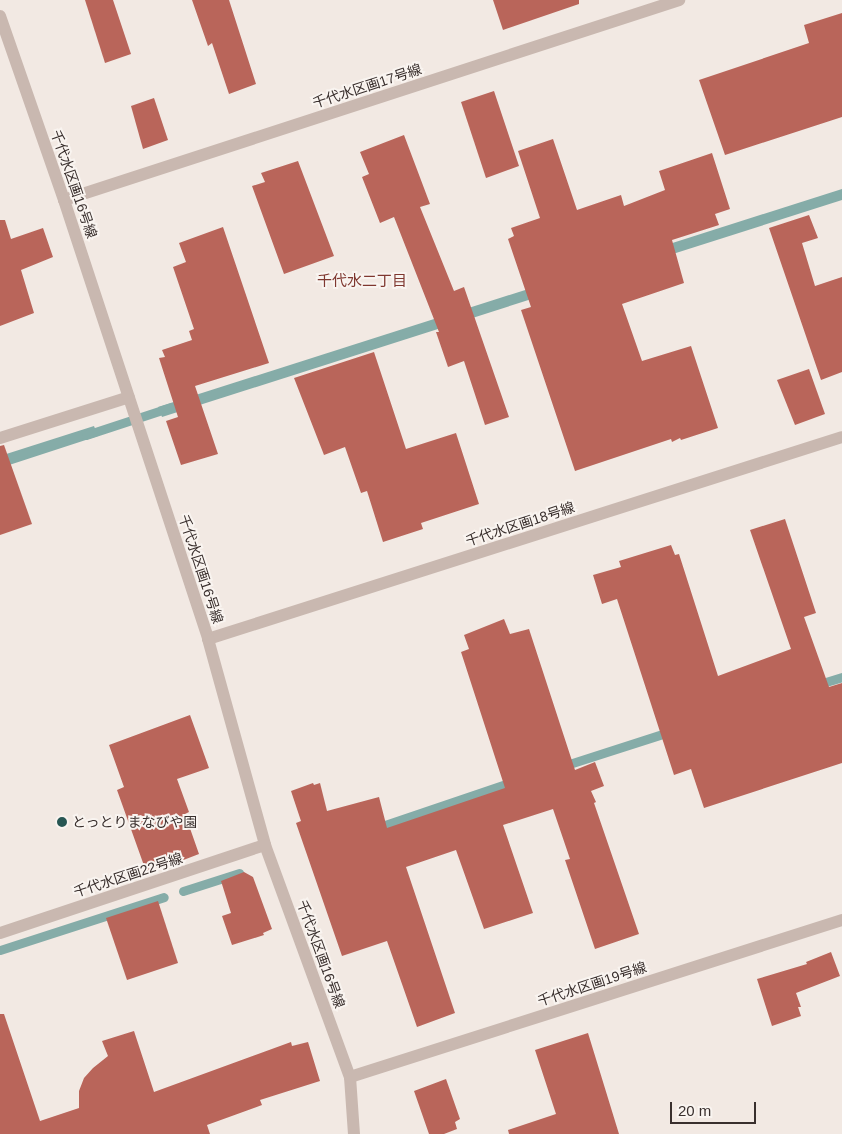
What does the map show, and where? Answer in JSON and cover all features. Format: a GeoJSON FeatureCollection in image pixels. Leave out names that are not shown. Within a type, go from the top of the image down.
{"type":"FeatureCollection","features":[{"type":"Feature","properties":{"kind":"street","name":"千代水区画17号線"},"geometry":{"type":"LineString","coordinates":[[64,200],[679,0]]}},
{"type":"Feature","properties":{"kind":"street","name":"千代水区画16号線"},"geometry":{"type":"LineString","coordinates":[[0,16],[64,200],[208,640],[265,845],[350,1078],[354,1134]]}},
{"type":"Feature","properties":{"kind":"street"},"geometry":{"type":"LineString","coordinates":[[0,438],[129,397]]}},
{"type":"Feature","properties":{"kind":"street","name":"千代水区画18号線"},"geometry":{"type":"LineString","coordinates":[[208,640],[842,437]]}},
{"type":"Feature","properties":{"kind":"street","name":"千代水区画22号線"},"geometry":{"type":"LineString","coordinates":[[0,933],[265,845]]}},
{"type":"Feature","properties":{"kind":"street","name":"千代水区画19号線"},"geometry":{"type":"LineString","coordinates":[[350,1078],[842,920]]}},
{"type":"Feature","properties":{"kind":"water"},"geometry":{"type":"Polygon","coordinates":[[[842,189],[842,200],[162,417],[158,407],[842,189]]]}},
{"type":"Feature","properties":{"kind":"water"},"geometry":{"type":"Polygon","coordinates":[[[94,426],[98,436],[0,468],[0,456],[94,426]]]}},
{"type":"Feature","properties":{"kind":"building"},"geometry":{"type":"Polygon","coordinates":[[[85,0],[113,0],[131,54],[105,63],[85,0]]]}},
{"type":"Feature","properties":{"kind":"building"},"geometry":{"type":"Polygon","coordinates":[[[192,0],[229,0],[256,84],[229,94],[212,43],[208,46],[192,0]]]}},
{"type":"Feature","properties":{"kind":"building"},"geometry":{"type":"Polygon","coordinates":[[[493,0],[579,0],[579,4],[503,30],[493,0]]]}},
{"type":"Feature","properties":{"kind":"building"},"geometry":{"type":"Polygon","coordinates":[[[842,13],[842,117],[725,155],[699,80],[809,43],[804,25],[842,13]]]}},
{"type":"Feature","properties":{"kind":"building"},"geometry":{"type":"Polygon","coordinates":[[[494,91],[519,166],[486,178],[461,102],[494,91]]]}},
{"type":"Feature","properties":{"kind":"building"},"geometry":{"type":"Polygon","coordinates":[[[154,98],[168,140],[143,149],[131,106],[154,98]]]}},
{"type":"Feature","properties":{"kind":"building"},"geometry":{"type":"Polygon","coordinates":[[[404,135],[430,204],[420,207],[454,291],[464,287],[509,417],[485,425],[464,361],[448,367],[436,332],[439,332],[394,217],[380,223],[362,177],[369,174],[360,152],[404,135]]]}},
{"type":"Feature","properties":{"kind":"building"},"geometry":{"type":"Polygon","coordinates":[[[553,139],[577,210],[621,195],[624,206],[665,190],[659,171],[712,153],[730,209],[715,214],[719,225],[672,240],[684,283],[622,304],[642,361],[691,346],[718,428],[681,440],[680,438],[672,442],[671,439],[575,471],[521,310],[531,307],[508,239],[514,236],[511,228],[540,218],[518,151],[553,139]]]}},
{"type":"Feature","properties":{"kind":"building"},"geometry":{"type":"Polygon","coordinates":[[[298,161],[334,256],[284,274],[252,186],[265,182],[261,173],[298,161]]]}},
{"type":"Feature","properties":{"kind":"building"},"geometry":{"type":"Polygon","coordinates":[[[809,215],[818,238],[802,243],[815,286],[842,277],[842,372],[821,380],[769,228],[809,215]]]}},
{"type":"Feature","properties":{"kind":"building"},"geometry":{"type":"Polygon","coordinates":[[[0,220],[5,220],[11,239],[43,228],[53,257],[21,270],[34,313],[0,326],[0,220]]]}},
{"type":"Feature","properties":{"kind":"building"},"geometry":{"type":"Polygon","coordinates":[[[223,227],[269,363],[195,386],[218,454],[181,465],[166,421],[178,417],[159,358],[165,357],[162,350],[192,340],[189,331],[194,329],[173,267],[186,262],[179,243],[223,227]]]}},
{"type":"Feature","properties":{"kind":"building"},"geometry":{"type":"Polygon","coordinates":[[[374,352],[406,449],[456,433],[479,504],[421,523],[423,529],[383,542],[367,491],[361,493],[345,447],[324,455],[294,378],[374,352]]]}},
{"type":"Feature","properties":{"kind":"building"},"geometry":{"type":"Polygon","coordinates":[[[809,369],[825,414],[795,425],[777,380],[809,369]]]}},
{"type":"Feature","properties":{"kind":"building"},"geometry":{"type":"Polygon","coordinates":[[[4,445],[32,524],[0,535],[0,446],[4,445]]]}},
{"type":"Feature","properties":{"kind":"building"},"geometry":{"type":"Polygon","coordinates":[[[785,519],[816,613],[804,617],[829,687],[842,683],[842,763],[704,808],[691,769],[674,775],[617,599],[602,604],[593,575],[621,567],[619,561],[671,545],[675,555],[679,554],[718,676],[791,649],[750,530],[785,519]]]}},
{"type":"Feature","properties":{"kind":"building"},"geometry":{"type":"Polygon","coordinates":[[[504,619],[510,634],[529,629],[575,770],[595,762],[604,786],[591,791],[596,802],[594,803],[639,934],[595,949],[565,860],[570,859],[553,809],[503,825],[533,913],[484,929],[456,850],[406,867],[455,1013],[417,1027],[387,941],[342,956],[296,823],[301,821],[291,791],[313,783],[314,785],[320,783],[327,811],[379,797],[387,828],[505,788],[461,652],[469,649],[464,635],[504,619]]]}},
{"type":"Feature","properties":{"kind":"building"},"geometry":{"type":"Polygon","coordinates":[[[190,715],[209,768],[177,779],[189,812],[185,814],[199,854],[147,874],[117,790],[124,787],[109,745],[190,715]]]}},
{"type":"Feature","properties":{"kind":"building"},"geometry":{"type":"Polygon","coordinates":[[[244,872],[253,877],[272,929],[263,933],[264,935],[232,945],[222,916],[231,913],[221,881],[244,872]]]}},
{"type":"Feature","properties":{"kind":"building"},"geometry":{"type":"Polygon","coordinates":[[[158,901],[178,963],[127,980],[106,918],[158,901]]]}},
{"type":"Feature","properties":{"kind":"building"},"geometry":{"type":"Polygon","coordinates":[[[831,952],[840,976],[796,993],[801,1007],[798,1007],[801,1016],[772,1026],[757,979],[807,964],[806,962],[831,952]]]}},
{"type":"Feature","properties":{"kind":"building"},"geometry":{"type":"Polygon","coordinates":[[[0,1014],[4,1014],[40,1121],[79,1108],[79,1091],[84,1078],[108,1056],[102,1041],[134,1031],[154,1092],[291,1042],[292,1046],[308,1042],[320,1081],[260,1100],[262,1105],[207,1125],[210,1134],[0,1134],[0,1014]]]}},
{"type":"Feature","properties":{"kind":"building"},"geometry":{"type":"Polygon","coordinates":[[[588,1033],[619,1134],[509,1134],[508,1130],[556,1114],[535,1050],[588,1033]]]}},
{"type":"Feature","properties":{"kind":"building"},"geometry":{"type":"Polygon","coordinates":[[[446,1079],[460,1119],[455,1122],[457,1129],[444,1134],[429,1134],[414,1091],[446,1079]]]}},
{"type":"Feature","properties":{"kind":"waterway"},"geometry":{"type":"LineString","coordinates":[[86,435],[171,407]]}},
{"type":"Feature","properties":{"kind":"waterway"},"geometry":{"type":"LineString","coordinates":[[816,685],[842,677]]}},
{"type":"Feature","properties":{"kind":"waterway"},"geometry":{"type":"LineString","coordinates":[[563,766],[672,731]]}},
{"type":"Feature","properties":{"kind":"waterway"},"geometry":{"type":"LineString","coordinates":[[376,828],[515,781]]}},
{"type":"Feature","properties":{"kind":"waterway"},"geometry":{"type":"LineString","coordinates":[[183,891],[239,873]]}},
{"type":"Feature","properties":{"kind":"waterway"},"geometry":{"type":"LineString","coordinates":[[0,950],[164,897]]}},
{"type":"Feature","properties":{"kind":"place","name":"とっとりまなびや園"},"geometry":{"type":"Point","coordinates":[62,822]}},
{"type":"Feature","properties":{"kind":"district","name":"千代水二丁目"},"geometry":{"type":"Point","coordinates":[362,281]}}]}
